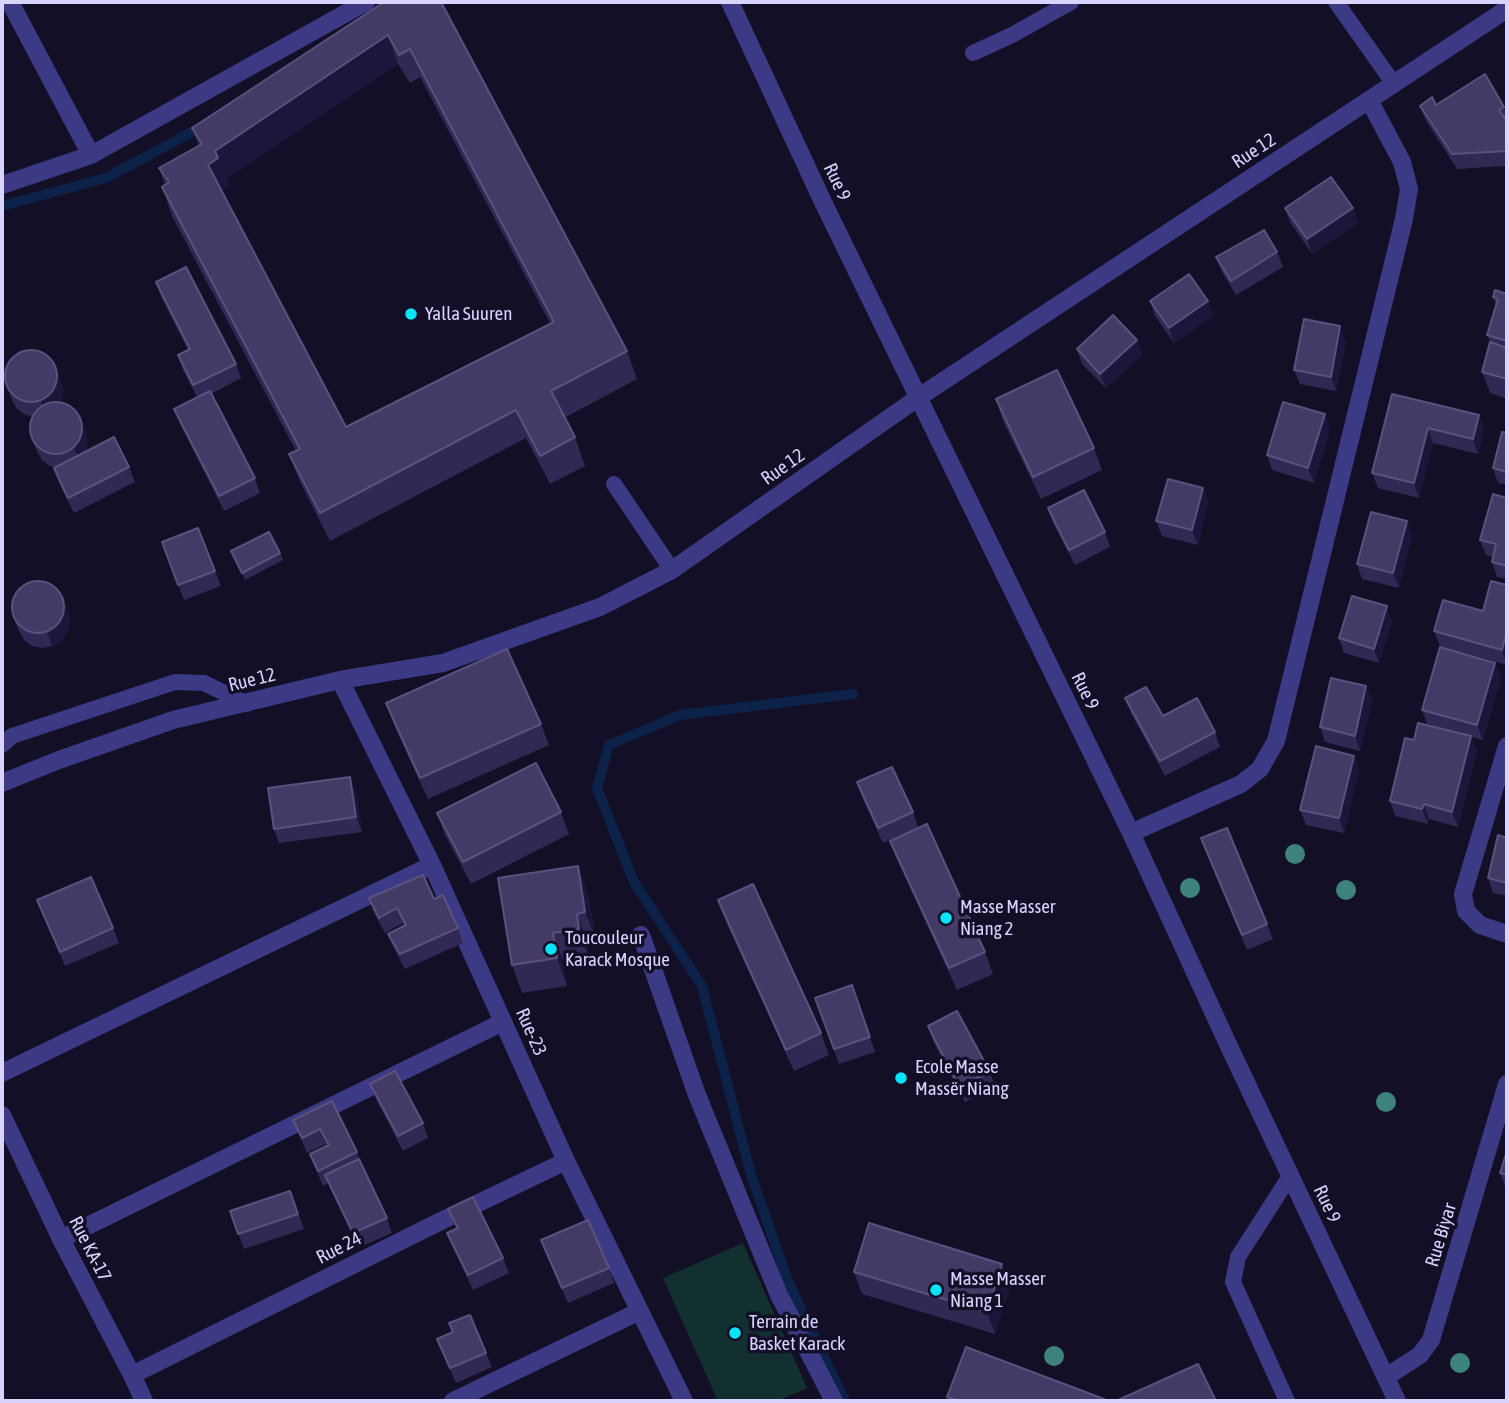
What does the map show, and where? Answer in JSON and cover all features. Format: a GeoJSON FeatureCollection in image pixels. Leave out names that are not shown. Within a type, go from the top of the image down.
{"type":"FeatureCollection","features":[{"type":"Feature","properties":{"kind":"street"},"geometry":{"type":"LineString","coordinates":[[10,2],[92,155]]}},
{"type":"Feature","properties":{"kind":"street"},"geometry":{"type":"LineString","coordinates":[[2,186],[92,155],[366,2]]}},
{"type":"Feature","properties":{"kind":"street","name":"Rue 9"},"geometry":{"type":"LineString","coordinates":[[730,2],[822,201],[1131,833],[1397,1401]]}},
{"type":"Feature","properties":{"kind":"street","name":"Rue 12"},"geometry":{"type":"LineString","coordinates":[[2,783],[173,720],[340,680],[443,663],[600,607],[671,570],[919,397],[1507,9]]}},
{"type":"Feature","properties":{"kind":"street"},"geometry":{"type":"LineString","coordinates":[[1131,833],[1241,784],[1260,769],[1276,741],[1404,219],[1409,189],[1402,162],[1369,100]]}},
{"type":"Feature","properties":{"kind":"street","name":"Rue-23"},"geometry":{"type":"LineString","coordinates":[[340,680],[432,865],[566,1161],[684,1401]]}},
{"type":"Feature","properties":{"kind":"street"},"geometry":{"type":"LineString","coordinates":[[1507,746],[1463,894],[1466,911],[1480,925],[1507,934]]}},
{"type":"Feature","properties":{"kind":"street"},"geometry":{"type":"LineString","coordinates":[[2,1073],[432,865]]}},
{"type":"Feature","properties":{"kind":"street"},"geometry":{"type":"LineString","coordinates":[[641,935],[697,1095],[779,1295],[834,1401]]}},
{"type":"Feature","properties":{"kind":"street"},"geometry":{"type":"LineString","coordinates":[[61,1239],[503,1022]]}},
{"type":"Feature","properties":{"kind":"street","name":"Rue Biyar"},"geometry":{"type":"LineString","coordinates":[[1386,1377],[1420,1355],[1431,1340],[1507,1084]]}},
{"type":"Feature","properties":{"kind":"street","name":"Rue KA-17"},"geometry":{"type":"LineString","coordinates":[[2,1115],[61,1239],[144,1401]]}},
{"type":"Feature","properties":{"kind":"street","name":"Rue 24"},"geometry":{"type":"LineString","coordinates":[[132,1375],[566,1161]]}},
{"type":"Feature","properties":{"kind":"street"},"geometry":{"type":"LineString","coordinates":[[453,1401],[640,1311]]}},
{"type":"Feature","properties":{"kind":"lane"},"geometry":{"type":"LineString","coordinates":[[973,53],[1071,2]]}},
{"type":"Feature","properties":{"kind":"lane"},"geometry":{"type":"LineString","coordinates":[[1335,2],[1394,84]]}},
{"type":"Feature","properties":{"kind":"lane"},"geometry":{"type":"LineString","coordinates":[[614,484],[671,570]]}},
{"type":"Feature","properties":{"kind":"lane"},"geometry":{"type":"LineString","coordinates":[[2,745],[12,736],[175,682],[204,683],[247,704]]}},
{"type":"Feature","properties":{"kind":"lane"},"geometry":{"type":"LineString","coordinates":[[1287,1401],[1233,1282],[1238,1257],[1290,1176]]}},
{"type":"Feature","properties":{"kind":"green space","name":"Terrain de Basket Karack"},"geometry":{"type":"Polygon","coordinates":[[[743,1243],[807,1388],[778,1401],[718,1401],[663,1278],[743,1243]]]}},
{"type":"Feature","properties":{"kind":"building"},"geometry":{"type":"Polygon","coordinates":[[[384,2],[441,2],[627,351],[551,391],[575,437],[540,456],[516,410],[320,513],[289,454],[300,449],[162,187],[169,182],[159,168],[202,144],[192,128],[384,2]],[[388,35],[215,151],[218,158],[208,165],[346,427],[554,322],[410,49],[399,55],[388,35]]]}},
{"type":"Feature","properties":{"kind":"building"},"geometry":{"type":"Polygon","coordinates":[[[1485,74],[1504,107],[1499,110],[1507,121],[1507,151],[1452,154],[1420,106],[1432,97],[1436,105],[1485,74]]]}},
{"type":"Feature","properties":{"kind":"building"},"geometry":{"type":"Polygon","coordinates":[[[1331,177],[1353,208],[1307,239],[1285,208],[1331,177]]]}},
{"type":"Feature","properties":{"kind":"building"},"geometry":{"type":"Polygon","coordinates":[[[1264,230],[1277,252],[1231,281],[1216,257],[1264,230]]]}},
{"type":"Feature","properties":{"kind":"building"},"geometry":{"type":"Polygon","coordinates":[[[186,267],[236,364],[193,385],[178,355],[190,349],[156,282],[186,267]]]}},
{"type":"Feature","properties":{"kind":"building"},"geometry":{"type":"Polygon","coordinates":[[[1189,274],[1208,301],[1169,328],[1150,301],[1189,274]]]}},
{"type":"Feature","properties":{"kind":"building"},"geometry":{"type":"Polygon","coordinates":[[[1495,290],[1507,294],[1507,341],[1487,335],[1498,299],[1493,297],[1495,290]]]}},
{"type":"Feature","properties":{"kind":"building"},"geometry":{"type":"Polygon","coordinates":[[[1113,315],[1137,340],[1100,374],[1077,349],[1113,315]]]}},
{"type":"Feature","properties":{"kind":"building"},"geometry":{"type":"Polygon","coordinates":[[[1304,319],[1340,326],[1331,377],[1294,370],[1304,319]]]}},
{"type":"Feature","properties":{"kind":"building"},"geometry":{"type":"Polygon","coordinates":[[[1490,342],[1507,348],[1507,379],[1482,372],[1490,342]]]}},
{"type":"Feature","properties":{"kind":"building"},"geometry":{"type":"Polygon","coordinates":[[[31,350],[41,352],[49,358],[55,366],[55,386],[49,394],[41,400],[31,402],[21,400],[13,394],[7,386],[5,376],[7,366],[13,358],[21,352],[31,350]]]}},
{"type":"Feature","properties":{"kind":"building"},"geometry":{"type":"Polygon","coordinates":[[[1057,370],[1094,448],[1033,477],[996,399],[1057,370]]]}},
{"type":"Feature","properties":{"kind":"building"},"geometry":{"type":"Polygon","coordinates":[[[210,391],[255,478],[219,496],[174,409],[210,391]]]}},
{"type":"Feature","properties":{"kind":"building"},"geometry":{"type":"Polygon","coordinates":[[[1392,394],[1479,415],[1473,439],[1428,428],[1414,483],[1372,473],[1392,394]]]}},
{"type":"Feature","properties":{"kind":"building"},"geometry":{"type":"Polygon","coordinates":[[[56,402],[66,404],[74,410],[80,418],[80,438],[74,446],[66,452],[56,454],[46,452],[38,446],[32,438],[30,428],[32,418],[38,410],[46,404],[56,402]]]}},
{"type":"Feature","properties":{"kind":"building"},"geometry":{"type":"Polygon","coordinates":[[[1283,402],[1325,414],[1308,468],[1267,455],[1283,402]]]}},
{"type":"Feature","properties":{"kind":"building"},"geometry":{"type":"Polygon","coordinates":[[[1502,432],[1507,433],[1507,472],[1493,468],[1502,432]]]}},
{"type":"Feature","properties":{"kind":"building"},"geometry":{"type":"Polygon","coordinates":[[[114,437],[129,467],[68,498],[54,468],[114,437]]]}},
{"type":"Feature","properties":{"kind":"building"},"geometry":{"type":"Polygon","coordinates":[[[1168,479],[1203,488],[1192,530],[1156,521],[1168,479]]]}},
{"type":"Feature","properties":{"kind":"building"},"geometry":{"type":"Polygon","coordinates":[[[1084,490],[1105,532],[1069,550],[1048,508],[1084,490]]]}},
{"type":"Feature","properties":{"kind":"building"},"geometry":{"type":"Polygon","coordinates":[[[1493,494],[1507,498],[1507,566],[1492,562],[1496,544],[1480,540],[1493,494]]]}},
{"type":"Feature","properties":{"kind":"building"},"geometry":{"type":"Polygon","coordinates":[[[1371,512],[1407,521],[1393,573],[1357,564],[1371,512]]]}},
{"type":"Feature","properties":{"kind":"building"},"geometry":{"type":"Polygon","coordinates":[[[198,528],[215,571],[178,585],[162,542],[198,528]]]}},
{"type":"Feature","properties":{"kind":"building"},"geometry":{"type":"Polygon","coordinates":[[[269,532],[280,553],[242,573],[231,551],[269,532]]]}},
{"type":"Feature","properties":{"kind":"building"},"geometry":{"type":"Polygon","coordinates":[[[38,581],[48,583],[56,589],[62,597],[62,617],[56,625],[48,631],[38,633],[28,631],[20,625],[14,617],[12,607],[14,597],[20,589],[28,583],[38,581]]]}},
{"type":"Feature","properties":{"kind":"building"},"geometry":{"type":"Polygon","coordinates":[[[1491,581],[1507,585],[1507,630],[1502,650],[1434,631],[1443,600],[1483,611],[1491,581]]]}},
{"type":"Feature","properties":{"kind":"building"},"geometry":{"type":"Polygon","coordinates":[[[1352,596],[1387,606],[1374,649],[1339,638],[1352,596]]]}},
{"type":"Feature","properties":{"kind":"building"},"geometry":{"type":"Polygon","coordinates":[[[1440,647],[1495,663],[1477,725],[1422,710],[1440,647]]]}},
{"type":"Feature","properties":{"kind":"building"},"geometry":{"type":"Polygon","coordinates":[[[507,649],[541,724],[420,778],[386,703],[507,649]]]}},
{"type":"Feature","properties":{"kind":"building"},"geometry":{"type":"Polygon","coordinates":[[[1331,678],[1366,686],[1355,736],[1320,727],[1331,678]]]}},
{"type":"Feature","properties":{"kind":"building"},"geometry":{"type":"Polygon","coordinates":[[[1146,687],[1163,716],[1197,698],[1215,732],[1160,761],[1125,698],[1146,687]]]}},
{"type":"Feature","properties":{"kind":"building"},"geometry":{"type":"Polygon","coordinates":[[[1418,723],[1471,736],[1452,812],[1424,804],[1422,809],[1390,801],[1405,738],[1414,740],[1418,723]]]}},
{"type":"Feature","properties":{"kind":"building"},"geometry":{"type":"Polygon","coordinates":[[[1316,746],[1354,756],[1339,818],[1300,810],[1316,746]]]}},
{"type":"Feature","properties":{"kind":"building"},"geometry":{"type":"Polygon","coordinates":[[[536,763],[561,812],[463,862],[437,813],[536,763]]]}},
{"type":"Feature","properties":{"kind":"building"},"geometry":{"type":"Polygon","coordinates":[[[892,767],[913,812],[878,828],[857,782],[892,767]]]}},
{"type":"Feature","properties":{"kind":"building"},"geometry":{"type":"Polygon","coordinates":[[[350,777],[356,817],[274,829],[268,788],[350,777]]]}},
{"type":"Feature","properties":{"kind":"building","name":"Masse Masser Niang 2"},"geometry":{"type":"Polygon","coordinates":[[[927,824],[985,952],[949,968],[890,841],[927,824]]]}},
{"type":"Feature","properties":{"kind":"building"},"geometry":{"type":"Polygon","coordinates":[[[1227,828],[1267,924],[1242,935],[1201,838],[1227,828]]]}},
{"type":"Feature","properties":{"kind":"building"},"geometry":{"type":"Polygon","coordinates":[[[1498,835],[1507,838],[1507,883],[1488,878],[1498,835]]]}},
{"type":"Feature","properties":{"kind":"building"},"geometry":{"type":"Polygon","coordinates":[[[578,866],[585,912],[577,914],[579,929],[553,933],[557,958],[512,965],[498,878],[578,866]]]}},
{"type":"Feature","properties":{"kind":"building"},"geometry":{"type":"Polygon","coordinates":[[[423,875],[434,899],[443,895],[458,928],[400,954],[388,934],[406,925],[397,908],[379,918],[369,898],[423,875]]]}},
{"type":"Feature","properties":{"kind":"building"},"geometry":{"type":"Polygon","coordinates":[[[91,877],[113,928],[60,952],[37,900],[91,877]]]}},
{"type":"Feature","properties":{"kind":"building"},"geometry":{"type":"Polygon","coordinates":[[[753,884],[821,1033],[786,1050],[718,900],[753,884]]]}},
{"type":"Feature","properties":{"kind":"building"},"geometry":{"type":"Polygon","coordinates":[[[852,985],[870,1037],[834,1049],[815,998],[852,985]]]}},
{"type":"Feature","properties":{"kind":"building"},"geometry":{"type":"Polygon","coordinates":[[[957,1011],[990,1072],[959,1087],[928,1026],[957,1011]]]}},
{"type":"Feature","properties":{"kind":"building"},"geometry":{"type":"Polygon","coordinates":[[[395,1071],[423,1123],[398,1136],[370,1084],[395,1071]]]}},
{"type":"Feature","properties":{"kind":"building"},"geometry":{"type":"Polygon","coordinates":[[[332,1101],[357,1152],[318,1171],[310,1154],[329,1145],[320,1129],[302,1138],[293,1120],[332,1101]]]}},
{"type":"Feature","properties":{"kind":"building"},"geometry":{"type":"Polygon","coordinates":[[[1507,1155],[1507,1175],[1500,1173],[1507,1155]]]}},
{"type":"Feature","properties":{"kind":"building"},"geometry":{"type":"Polygon","coordinates":[[[359,1159],[387,1218],[353,1233],[325,1175],[359,1159]]]}},
{"type":"Feature","properties":{"kind":"building"},"geometry":{"type":"Polygon","coordinates":[[[290,1191],[298,1214],[238,1234],[230,1211],[290,1191]]]}},
{"type":"Feature","properties":{"kind":"building"},"geometry":{"type":"Polygon","coordinates":[[[473,1197],[503,1258],[468,1275],[447,1233],[458,1228],[448,1209],[473,1197]]]}},
{"type":"Feature","properties":{"kind":"building"},"geometry":{"type":"Polygon","coordinates":[[[588,1220],[609,1268],[562,1288],[541,1240],[588,1220]]]}},
{"type":"Feature","properties":{"kind":"building"},"geometry":{"type":"Polygon","coordinates":[[[869,1223],[1002,1264],[987,1312],[854,1272],[869,1223]]]}},
{"type":"Feature","properties":{"kind":"building"},"geometry":{"type":"Polygon","coordinates":[[[470,1315],[486,1353],[450,1368],[437,1339],[453,1332],[449,1323],[470,1315]]]}},
{"type":"Feature","properties":{"kind":"building"},"geometry":{"type":"Polygon","coordinates":[[[966,1347],[1104,1401],[960,1401],[947,1397],[966,1347]]]}},
{"type":"Feature","properties":{"kind":"building"},"geometry":{"type":"Polygon","coordinates":[[[1198,1364],[1216,1401],[1116,1401],[1198,1364]]]}},
{"type":"Feature","properties":{"kind":"waterway"},"geometry":{"type":"LineString","coordinates":[[2,206],[106,178],[205,125]]}},
{"type":"Feature","properties":{"kind":"waterway"},"geometry":{"type":"LineString","coordinates":[[845,1401],[788,1281],[751,1175],[702,986],[634,882],[597,788],[609,745],[680,715],[853,694]]}},
{"type":"Feature","properties":{"kind":"place","name":"Yalla Suuren"},"geometry":{"type":"Point","coordinates":[411,314]}},
{"type":"Feature","properties":{"kind":"place","name":"Masse Masser Niang 2"},"geometry":{"type":"Point","coordinates":[946,918]}},
{"type":"Feature","properties":{"kind":"place","name":"Toucouleur Karack Mosque"},"geometry":{"type":"Point","coordinates":[551,949]}},
{"type":"Feature","properties":{"kind":"place","name":"Ecole Masse Massër Niang"},"geometry":{"type":"Point","coordinates":[901,1078]}},
{"type":"Feature","properties":{"kind":"place","name":"Masse Masser Niang 1"},"geometry":{"type":"Point","coordinates":[936,1290]}},
{"type":"Feature","properties":{"kind":"place","name":"Terrain de Basket Karack"},"geometry":{"type":"Point","coordinates":[735,1333]}}]}
